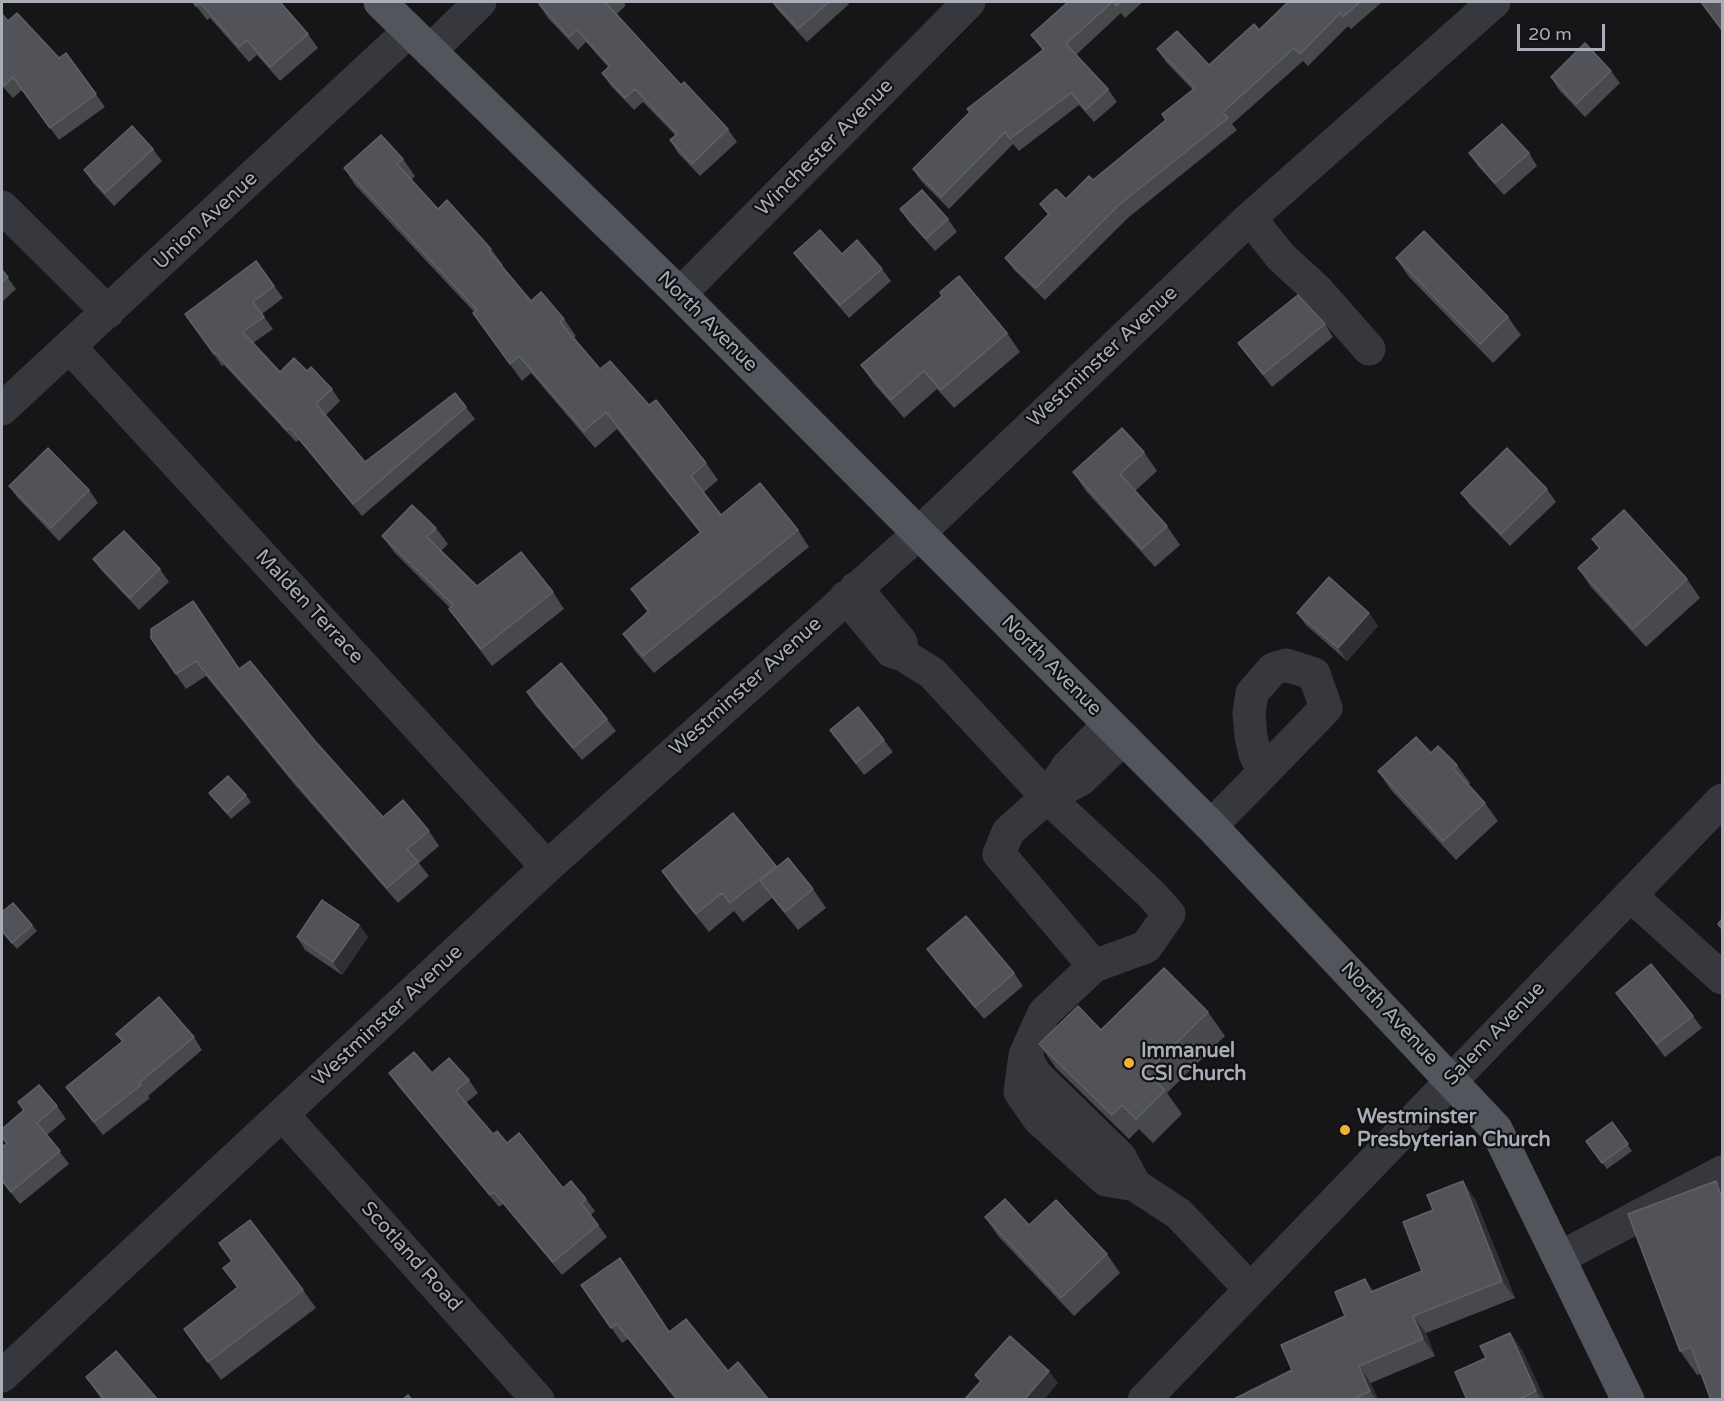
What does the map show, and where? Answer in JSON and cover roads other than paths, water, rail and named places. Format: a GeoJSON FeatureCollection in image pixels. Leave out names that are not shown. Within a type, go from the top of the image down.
{"type":"FeatureCollection","features":[{"type":"Feature","properties":{"kind":"main road","name":"North Avenue"},"geometry":{"type":"LineString","coordinates":[[380,2],[681,294],[1117,731],[1211,826],[1496,1129],[1628,1400]]}},
{"type":"Feature","properties":{"kind":"street","name":"Union Avenue"},"geometry":{"type":"LineString","coordinates":[[2,409],[108,312],[420,41],[480,2]]}},
{"type":"Feature","properties":{"kind":"street","name":"Winchester Avenue"},"geometry":{"type":"LineString","coordinates":[[681,294],[969,2]]}},
{"type":"Feature","properties":{"kind":"street","name":"Westminster Avenue"},"geometry":{"type":"LineString","coordinates":[[2,1376],[547,867],[919,533],[1250,218],[1494,2]]}},
{"type":"Feature","properties":{"kind":"street"},"geometry":{"type":"LineString","coordinates":[[2,207],[108,312]]}},
{"type":"Feature","properties":{"kind":"street"},"geometry":{"type":"LineString","coordinates":[[1250,218],[1281,257],[1317,290],[1369,349]]}},
{"type":"Feature","properties":{"kind":"street","name":"Malden Terrace"},"geometry":{"type":"LineString","coordinates":[[70,347],[547,867]]}},
{"type":"Feature","properties":{"kind":"street"},"geometry":{"type":"LineString","coordinates":[[850,593],[891,651],[932,674],[1047,797],[1169,914],[1146,947],[1094,966],[1044,1014],[1025,1055],[1035,1074],[1120,1157],[1135,1185],[1179,1214],[1250,1289]]}},
{"type":"Feature","properties":{"kind":"street"},"geometry":{"type":"LineString","coordinates":[[1094,966],[999,854],[1008,832],[1047,797],[1068,766],[1117,731]]}},
{"type":"Feature","properties":{"kind":"street"},"geometry":{"type":"LineString","coordinates":[[1211,826],[1264,772]]}},
{"type":"Feature","properties":{"kind":"street","name":"Salem Avenue"},"geometry":{"type":"LineString","coordinates":[[1144,1400],[1722,800]]}},
{"type":"Feature","properties":{"kind":"street"},"geometry":{"type":"LineString","coordinates":[[1630,895],[1722,978]]}},
{"type":"Feature","properties":{"kind":"street","name":"Scotland Road"},"geometry":{"type":"LineString","coordinates":[[283,1115],[538,1400]]}},
{"type":"Feature","properties":{"kind":"street"},"geometry":{"type":"LineString","coordinates":[[1559,1258],[1722,1172]]}},
{"type":"Feature","properties":{"kind":"place","name":"Immanuel CSI Church"},"geometry":{"type":"Point","coordinates":[1129,1063]}},
{"type":"Feature","properties":{"kind":"place","name":"Westminster Presbyterian Church"},"geometry":{"type":"Point","coordinates":[1345,1130]}}]}
